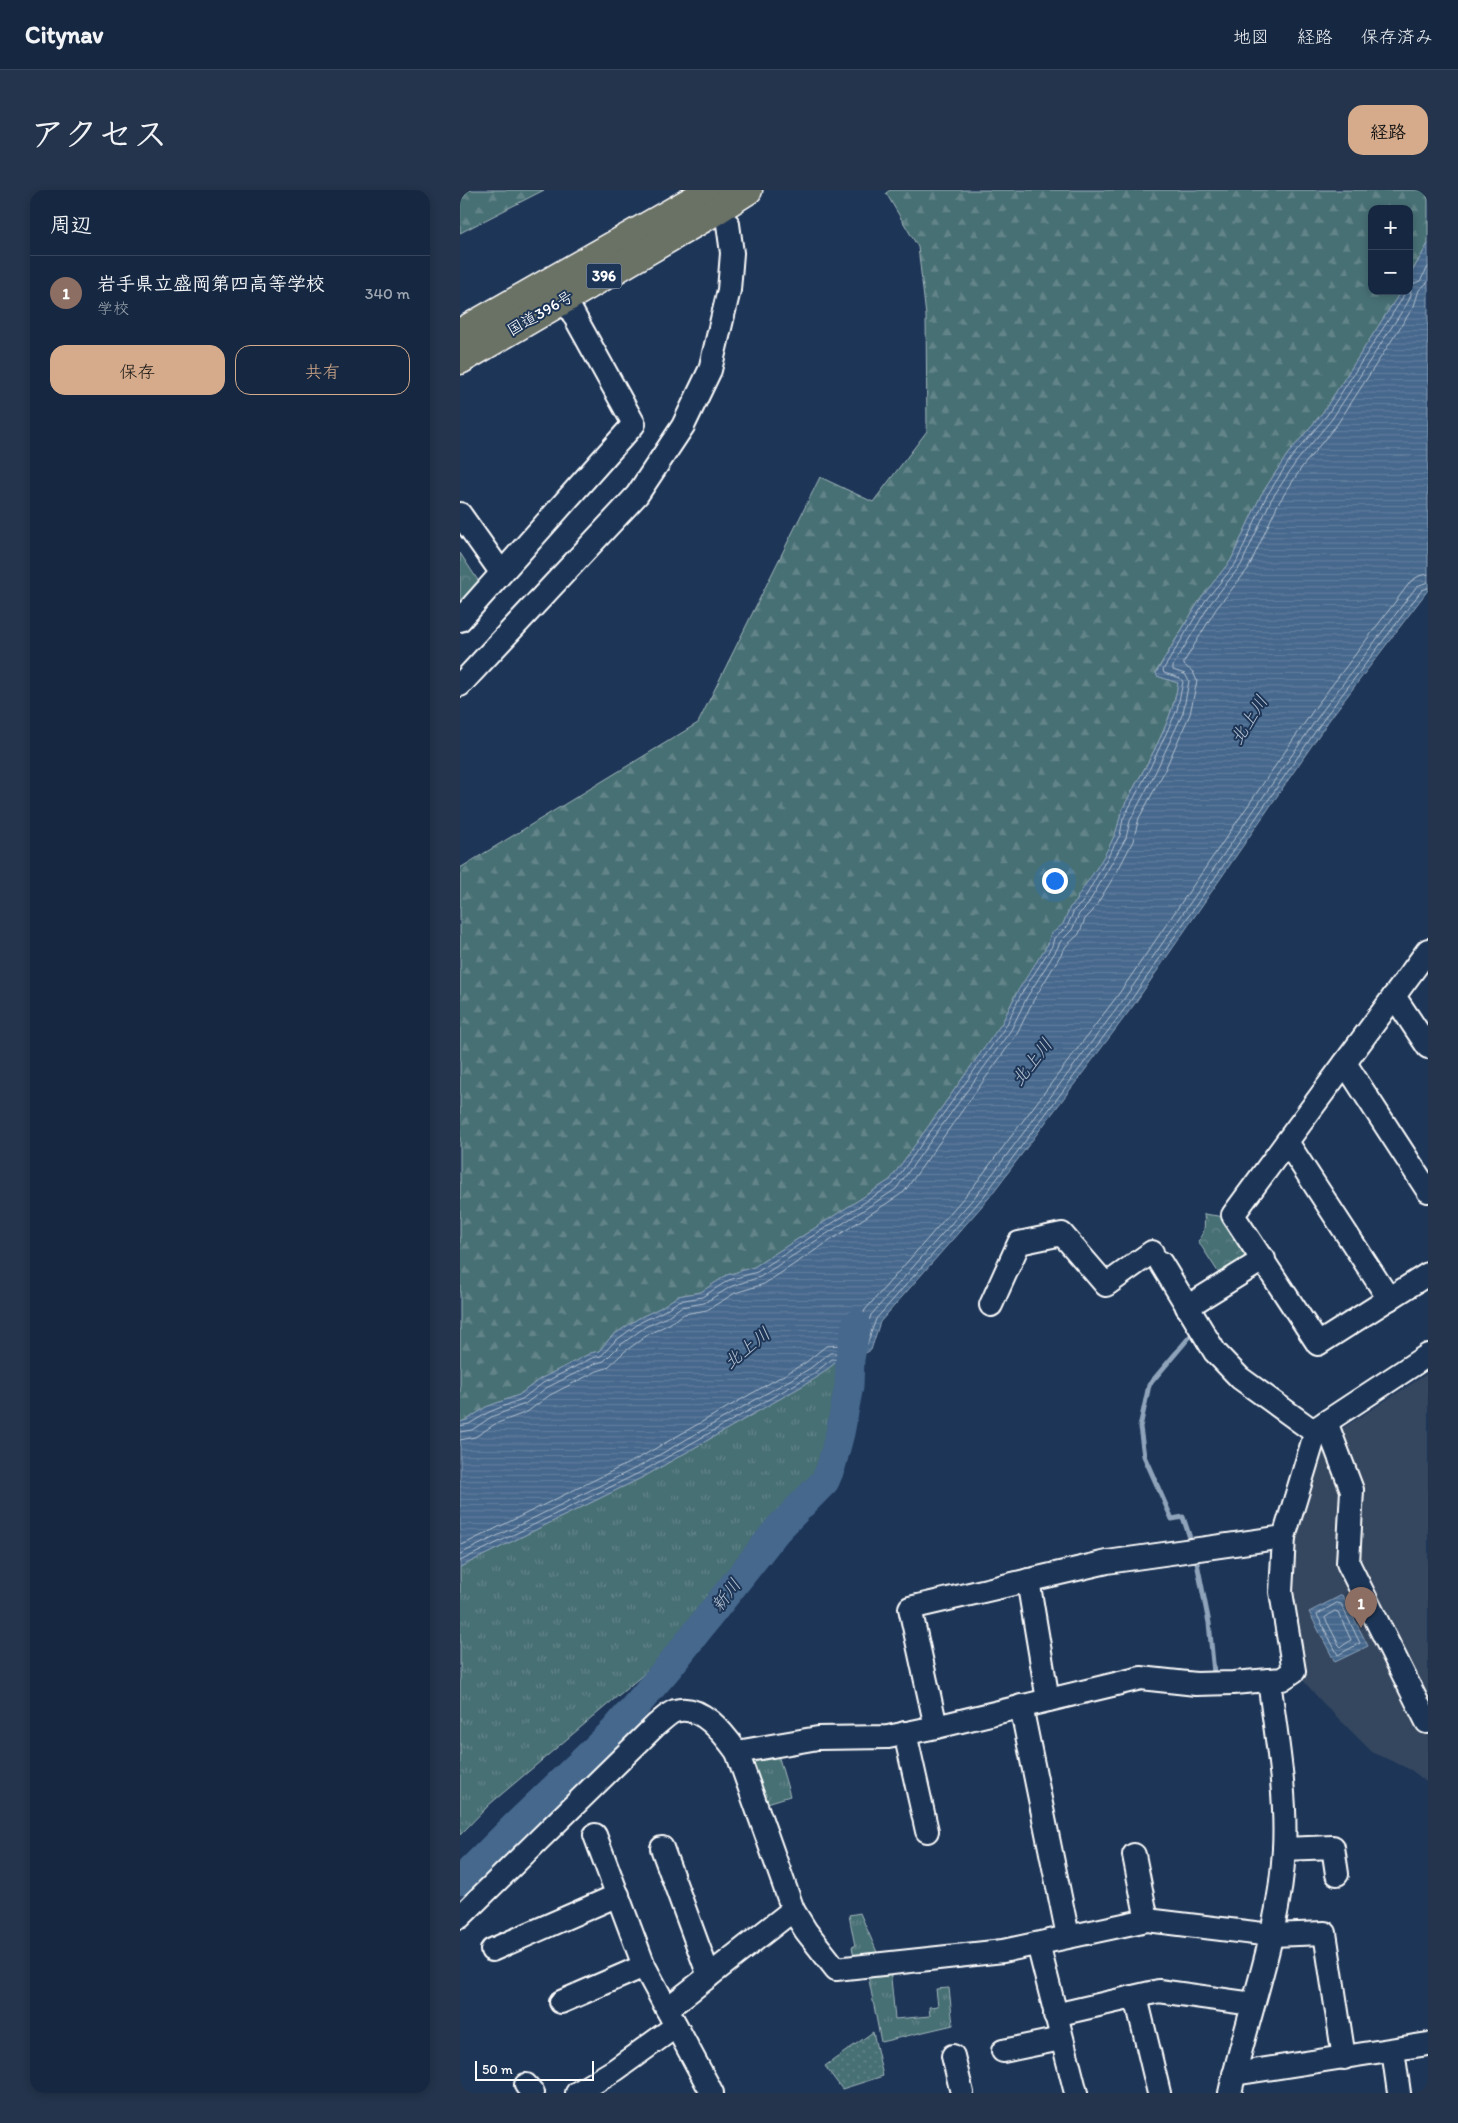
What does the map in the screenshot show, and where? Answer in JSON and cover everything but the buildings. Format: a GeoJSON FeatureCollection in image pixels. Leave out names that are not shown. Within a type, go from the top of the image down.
{"type":"FeatureCollection","features":[{"type":"Feature","properties":{"kind":"highway","name":"国道396号"},"geometry":{"type":"LineString","coordinates":[[460,333],[711,202],[748,190]]}},
{"type":"Feature","properties":{"kind":"highway","name":"国道396号"},"geometry":{"type":"LineString","coordinates":[[460,360],[564,299],[711,202]]}},
{"type":"Feature","properties":{"kind":"street"},"geometry":{"type":"LineString","coordinates":[[460,685],[637,496],[683,426],[710,370],[729,290],[732,253],[711,202]]}},
{"type":"Feature","properties":{"kind":"street"},"geometry":{"type":"LineString","coordinates":[[460,620],[634,424],[564,299]]}},
{"type":"Feature","properties":{"kind":"street"},"geometry":{"type":"LineString","coordinates":[[460,514],[501,572]]}},
{"type":"Feature","properties":{"kind":"street"},"geometry":{"type":"LineString","coordinates":[[1428,950],[1233,1215],[1264,1259],[1318,1344],[1428,1274]]}},
{"type":"Feature","properties":{"kind":"street"},"geometry":{"type":"LineString","coordinates":[[1394,996],[1428,1048]]}},
{"type":"Feature","properties":{"kind":"street"},"geometry":{"type":"LineString","coordinates":[[1345,1063],[1428,1191]]}},
{"type":"Feature","properties":{"kind":"street"},"geometry":{"type":"LineString","coordinates":[[1287,1142],[1389,1299]]}},
{"type":"Feature","properties":{"kind":"street"},"geometry":{"type":"LineString","coordinates":[[991,1305],[1019,1243],[1062,1234],[1106,1285],[1157,1258],[1215,1352],[1240,1378],[1309,1428],[1321,1425],[1428,1355]]}},
{"type":"Feature","properties":{"kind":"street"},"geometry":{"type":"LineString","coordinates":[[1187,1307],[1264,1259]]}},
{"type":"Feature","properties":{"kind":"street"},"geometry":{"type":"LineString","coordinates":[[737,1752],[818,1738],[888,1737],[1141,1678],[1196,1684],[1282,1679],[1294,1671],[1281,1592],[1284,1536],[1321,1425]]}},
{"type":"Feature","properties":{"kind":"street"},"geometry":{"type":"LineString","coordinates":[[1321,1425],[1352,1490],[1348,1563],[1427,1722]]}},
{"type":"Feature","properties":{"kind":"street"},"geometry":{"type":"LineString","coordinates":[[936,1727],[910,1608],[1107,1562],[1284,1536]]}},
{"type":"Feature","properties":{"kind":"street"},"geometry":{"type":"LineString","coordinates":[[1028,1580],[1048,1700]]}},
{"type":"Feature","properties":{"kind":"street"},"geometry":{"type":"LineString","coordinates":[[1269,1680],[1283,1782],[1284,1849],[1279,1901],[1232,2084],[1344,2058],[1428,2044]]}},
{"type":"Feature","properties":{"kind":"street"},"geometry":{"type":"LineString","coordinates":[[1021,1706],[1068,1936]]}},
{"type":"Feature","properties":{"kind":"street"},"geometry":{"type":"LineString","coordinates":[[460,1917],[656,1725],[675,1711],[698,1711],[723,1733],[737,1752],[793,1910],[806,1931],[836,1969],[1002,1951],[1147,1920],[1271,1935],[1325,1933],[1344,2058]]}},
{"type":"Feature","properties":{"kind":"street"},"geometry":{"type":"LineString","coordinates":[[905,1733],[927,1831]]}},
{"type":"Feature","properties":{"kind":"street"},"geometry":{"type":"LineString","coordinates":[[595,1835],[644,1966],[712,2093]]}},
{"type":"Feature","properties":{"kind":"street"},"geometry":{"type":"LineString","coordinates":[[1284,1849],[1333,1847],[1337,1874]]}},
{"type":"Feature","properties":{"kind":"street"},"geometry":{"type":"LineString","coordinates":[[662,1848],[709,1976]]}},
{"type":"Feature","properties":{"kind":"street"},"geometry":{"type":"LineString","coordinates":[[1134,1855],[1147,1920]]}},
{"type":"Feature","properties":{"kind":"street"},"geometry":{"type":"LineString","coordinates":[[492,1950],[618,1895]]}},
{"type":"Feature","properties":{"kind":"street"},"geometry":{"type":"LineString","coordinates":[[577,2093],[615,2070],[672,2017],[709,1976],[793,1910]]}},
{"type":"Feature","properties":{"kind":"street"},"geometry":{"type":"LineString","coordinates":[[1038,1944],[1076,2093]]}},
{"type":"Feature","properties":{"kind":"street"},"geometry":{"type":"LineString","coordinates":[[561,2002],[644,1966]]}},
{"type":"Feature","properties":{"kind":"street"},"geometry":{"type":"LineString","coordinates":[[1055,2015],[1159,1991],[1253,2004]]}},
{"type":"Feature","properties":{"kind":"street"},"geometry":{"type":"LineString","coordinates":[[1136,1996],[1159,2093]]}},
{"type":"Feature","properties":{"kind":"street"},"geometry":{"type":"LineString","coordinates":[[1003,2051],[1061,2039]]}},
{"type":"Feature","properties":{"kind":"street"},"geometry":{"type":"LineString","coordinates":[[1393,2050],[1399,2093]]}},
{"type":"Feature","properties":{"kind":"street"},"geometry":{"type":"LineString","coordinates":[[953,2056],[962,2093]]}},
{"type":"Feature","properties":{"kind":"shaded area"},"geometry":{"type":"Polygon","coordinates":[[[1428,1373],[1428,1783],[1411,1770],[1372,1752],[1301,1678],[1286,1577],[1289,1554],[1323,1445],[1335,1433],[1428,1373]]]}},
{"type":"Feature","properties":{"kind":"green space"},"geometry":{"type":"Polygon","coordinates":[[[460,190],[544,190],[460,233],[460,190]]]}},
{"type":"Feature","properties":{"kind":"green space"},"geometry":{"type":"Polygon","coordinates":[[[890,190],[1428,190],[1428,244],[1413,269],[1413,205],[1368,205],[1368,295],[1398,295],[1323,412],[1287,455],[1261,495],[1231,560],[1201,598],[1156,672],[1157,676],[1178,683],[1174,700],[1163,732],[1123,808],[1115,834],[1103,858],[1078,896],[1077,901],[1070,907],[1063,924],[1049,939],[1048,944],[1016,994],[1002,1023],[890,1180],[754,1267],[727,1275],[701,1292],[678,1296],[612,1336],[599,1351],[591,1353],[540,1379],[519,1395],[486,1407],[467,1420],[460,1422],[460,868],[698,723],[820,477],[873,502],[927,431],[926,316],[918,247],[886,193],[890,190]]]}},
{"type":"Feature","properties":{"kind":"green space"},"geometry":{"type":"Polygon","coordinates":[[[460,553],[479,582],[460,602],[460,553]]]}},
{"type":"Feature","properties":{"kind":"green space"},"geometry":{"type":"Polygon","coordinates":[[[1204,1214],[1225,1217],[1249,1259],[1222,1278],[1198,1241],[1203,1232],[1204,1214]]]}},
{"type":"Feature","properties":{"kind":"green space"},"geometry":{"type":"Polygon","coordinates":[[[835,1363],[842,1366],[832,1419],[815,1472],[710,1595],[651,1668],[490,1804],[460,1835],[460,1567],[645,1476],[816,1378],[835,1363]]]}},
{"type":"Feature","properties":{"kind":"green space"},"geometry":{"type":"Polygon","coordinates":[[[777,1751],[790,1796],[764,1804],[750,1761],[777,1751]]]}},
{"type":"Feature","properties":{"kind":"green space"},"geometry":{"type":"Polygon","coordinates":[[[860,1913],[880,1959],[855,1962],[852,1947],[855,1946],[849,1915],[860,1913]]]}},
{"type":"Feature","properties":{"kind":"green space"},"geometry":{"type":"Polygon","coordinates":[[[890,1968],[895,2019],[930,2016],[929,2007],[938,2006],[936,1989],[949,1988],[953,2025],[881,2042],[867,1970],[890,1968]]]}},
{"type":"Feature","properties":{"kind":"green space"},"geometry":{"type":"Polygon","coordinates":[[[873,2032],[883,2076],[842,2089],[825,2066],[873,2032]]]}},
{"type":"Feature","properties":{"kind":"water","name":"北上川"},"geometry":{"type":"Polygon","coordinates":[[[1428,244],[1428,590],[1332,716],[1133,1006],[988,1199],[880,1322],[871,1350],[842,1366],[835,1363],[816,1378],[645,1476],[460,1567],[460,1422],[467,1420],[486,1407],[519,1395],[540,1379],[591,1353],[599,1351],[612,1336],[678,1296],[701,1292],[727,1275],[754,1267],[890,1180],[1002,1023],[1017,992],[1048,944],[1050,935],[1063,924],[1070,907],[1077,901],[1078,896],[1103,858],[1115,834],[1123,808],[1148,763],[1170,715],[1175,699],[1178,683],[1157,676],[1156,673],[1201,598],[1231,560],[1261,495],[1287,455],[1323,412],[1398,295],[1413,295],[1413,270],[1428,244]]]}},
{"type":"Feature","properties":{"kind":"water"},"geometry":{"type":"Polygon","coordinates":[[[1342,1595],[1368,1646],[1335,1662],[1309,1612],[1342,1595]]]}},
{"type":"Feature","properties":{"kind":"waterway","name":"新川"},"geometry":{"type":"LineString","coordinates":[[460,1881],[614,1731],[668,1668],[777,1530],[825,1481],[831,1467],[840,1433],[849,1386],[850,1359],[856,1325]]}},
{"type":"Feature","properties":{"kind":"waterway"},"geometry":{"type":"LineString","coordinates":[[1190,1330],[1192,1334],[1149,1385],[1140,1427],[1144,1456],[1172,1519],[1183,1517],[1191,1541]]}},
{"type":"Feature","properties":{"kind":"waterway"},"geometry":{"type":"LineString","coordinates":[[1196,1558],[1209,1623],[1214,1673]]}},
{"type":"Feature","properties":{"kind":"place","name":"岩手県立盛岡第四高等学校"},"geometry":{"type":"Point","coordinates":[1361,1628]}}]}
